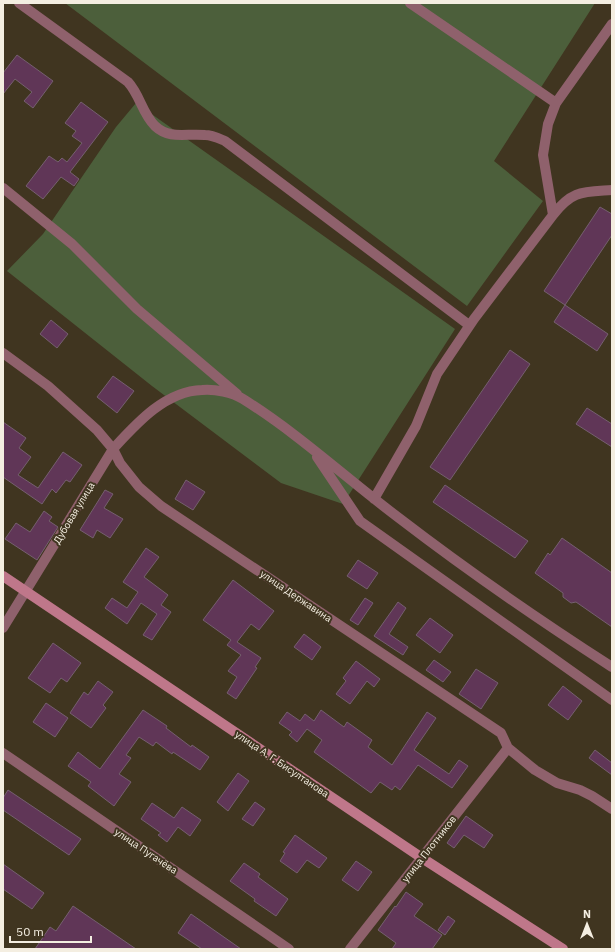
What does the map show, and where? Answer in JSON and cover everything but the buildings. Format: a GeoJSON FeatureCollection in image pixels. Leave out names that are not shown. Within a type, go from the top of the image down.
{"type":"FeatureCollection","features":[{"type":"Feature","properties":{"kind":"street"},"geometry":{"type":"LineString","coordinates":[[18,3],[128,82],[134,89],[149,119],[164,133],[171,135],[215,136],[225,141],[469,325]]}},
{"type":"Feature","properties":{"kind":"street"},"geometry":{"type":"LineString","coordinates":[[410,3],[556,103]]}},
{"type":"Feature","properties":{"kind":"street"},"geometry":{"type":"LineString","coordinates":[[553,215],[543,155],[548,124],[556,103],[612,24]]}},
{"type":"Feature","properties":{"kind":"street"},"geometry":{"type":"LineString","coordinates":[[3,188],[72,244],[137,309],[242,398],[311,447],[398,518],[545,624],[612,667]]}},
{"type":"Feature","properties":{"kind":"street"},"geometry":{"type":"LineString","coordinates":[[374,499],[416,426],[437,374],[469,325],[561,204],[572,196],[586,192],[612,190]]}},
{"type":"Feature","properties":{"kind":"street","name":"улица Державина"},"geometry":{"type":"LineString","coordinates":[[3,353],[48,386],[97,430],[113,449],[120,463],[139,487],[161,506],[501,733],[508,748],[535,770],[557,783],[580,790],[592,796],[612,809]]}},
{"type":"Feature","properties":{"kind":"street","name":"Дубовая улица"},"geometry":{"type":"LineString","coordinates":[[3,628],[113,449],[132,428],[156,408],[180,394],[202,390],[222,392],[242,398]]}},
{"type":"Feature","properties":{"kind":"street"},"geometry":{"type":"LineString","coordinates":[[311,447],[360,521],[612,700]]}},
{"type":"Feature","properties":{"kind":"street","name":"улица А. Г. Бисултанова"},"geometry":{"type":"LineString","coordinates":[[3,576],[422,858],[563,949]]}},
{"type":"Feature","properties":{"kind":"street","name":"улица Плотников"},"geometry":{"type":"LineString","coordinates":[[350,949],[508,748]]}},
{"type":"Feature","properties":{"kind":"street","name":"улица Пугачёва"},"geometry":{"type":"LineString","coordinates":[[3,753],[289,949]]}},
{"type":"Feature","properties":{"kind":"green space"},"geometry":{"type":"Polygon","coordinates":[[[65,3],[595,3],[494,161],[543,201],[467,306],[65,3]]]}},
{"type":"Feature","properties":{"kind":"green space"},"geometry":{"type":"Polygon","coordinates":[[[136,103],[455,329],[343,504],[281,483],[152,386],[7,271],[43,234],[116,127],[136,103]]]}}]}
